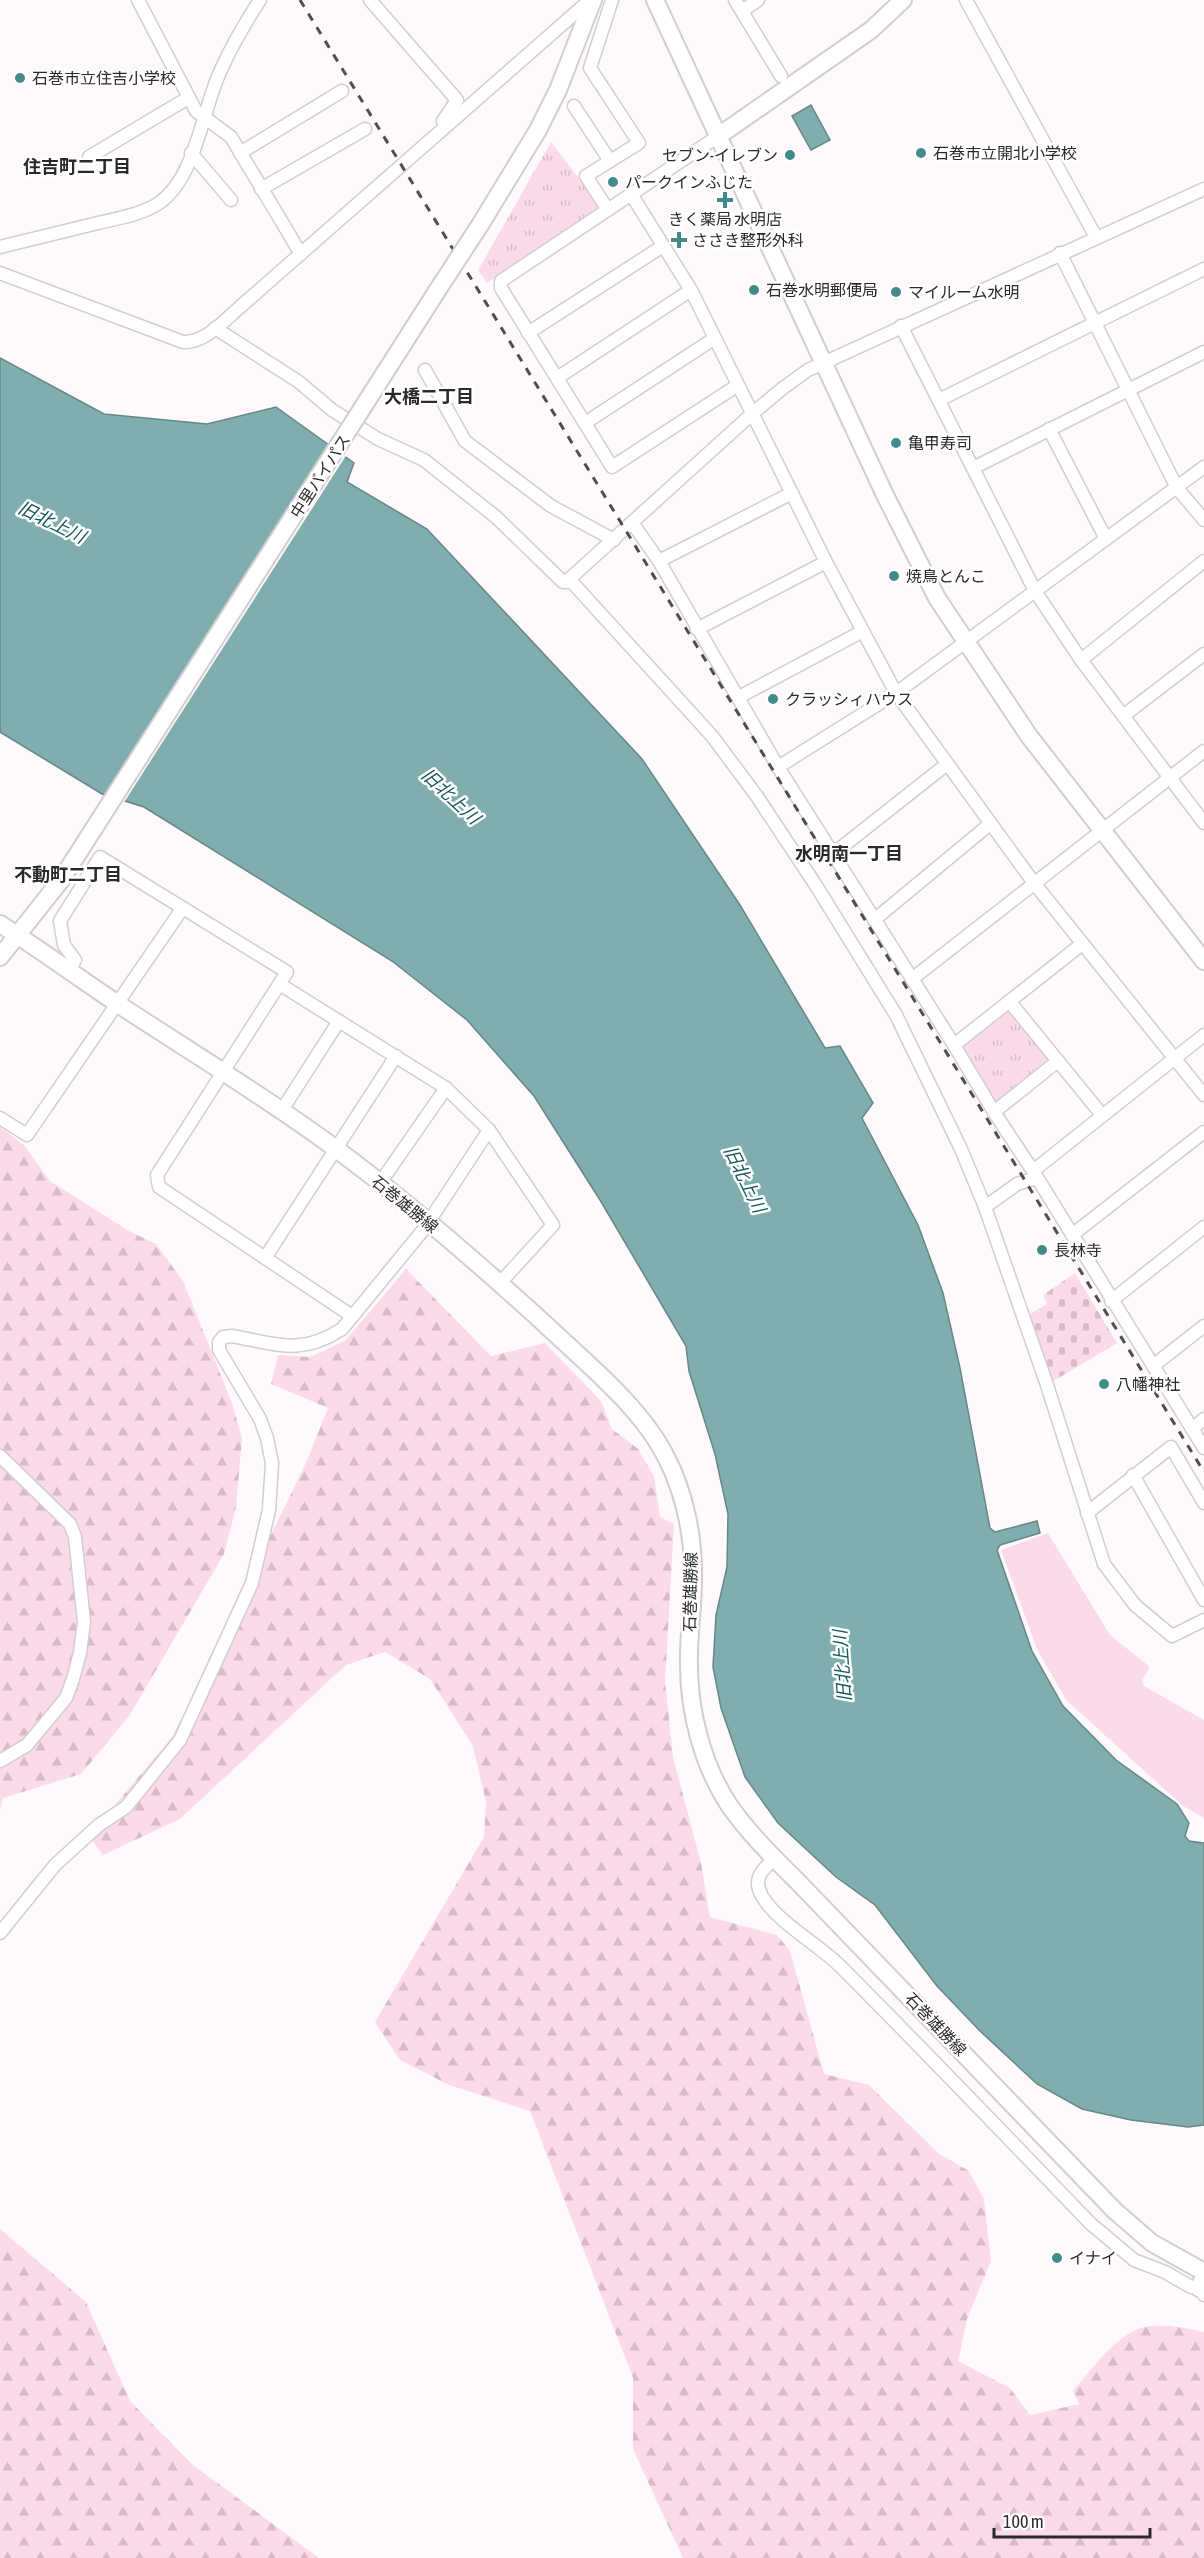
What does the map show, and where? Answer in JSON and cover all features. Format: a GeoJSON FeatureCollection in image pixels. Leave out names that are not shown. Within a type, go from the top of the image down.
{"type":"FeatureCollection","features":[{"type":"Feature","properties":{"kind":"street"},"geometry":{"type":"LineString","coordinates":[[138,0],[196,111],[224,130],[301,254]]}},
{"type":"Feature","properties":{"kind":"street"},"geometry":{"type":"LineString","coordinates":[[0,247],[148,209],[159,203],[177,184],[191,153],[219,74],[243,26],[260,0]]}},
{"type":"Feature","properties":{"kind":"street"},"geometry":{"type":"LineString","coordinates":[[370,0],[457,100],[434,135]]}},
{"type":"Feature","properties":{"kind":"street"},"geometry":{"type":"LineString","coordinates":[[0,273],[183,342],[191,342],[215,328],[591,0]]}},
{"type":"Feature","properties":{"kind":"street","name":"中里バイパス"},"geometry":{"type":"LineString","coordinates":[[0,957],[61,880],[480,225],[538,130],[558,90],[591,0]]}},
{"type":"Feature","properties":{"kind":"street"},"geometry":{"type":"LineString","coordinates":[[608,210],[586,176],[639,143],[590,68],[612,0]]}},
{"type":"Feature","properties":{"kind":"street"},"geometry":{"type":"LineString","coordinates":[[655,0],[902,531],[937,597],[1019,721],[1101,831],[1204,961]]}},
{"type":"Feature","properties":{"kind":"street"},"geometry":{"type":"LineString","coordinates":[[735,0],[781,76]]}},
{"type":"Feature","properties":{"kind":"street"},"geometry":{"type":"LineString","coordinates":[[742,11],[758,0]]}},
{"type":"Feature","properties":{"kind":"street"},"geometry":{"type":"LineString","coordinates":[[738,385],[612,467],[501,288],[501,281],[717,137],[871,30],[903,0]]}},
{"type":"Feature","properties":{"kind":"street"},"geometry":{"type":"LineString","coordinates":[[966,0],[1096,237]]}},
{"type":"Feature","properties":{"kind":"street"},"geometry":{"type":"LineString","coordinates":[[240,153],[342,91]]}},
{"type":"Feature","properties":{"kind":"street"},"geometry":{"type":"LineString","coordinates":[[90,157],[188,98]]}},
{"type":"Feature","properties":{"kind":"street"},"geometry":{"type":"LineString","coordinates":[[574,106],[610,160]]}},
{"type":"Feature","properties":{"kind":"street"},"geometry":{"type":"LineString","coordinates":[[261,189],[365,129]]}},
{"type":"Feature","properties":{"kind":"street"},"geometry":{"type":"LineString","coordinates":[[191,153],[231,200]]}},
{"type":"Feature","properties":{"kind":"street"},"geometry":{"type":"LineString","coordinates":[[215,328],[299,382],[332,410],[378,439],[424,460],[496,517],[564,582],[633,524],[753,413],[783,388],[823,362],[1204,189]]}},
{"type":"Feature","properties":{"kind":"street"},"geometry":{"type":"LineString","coordinates":[[631,194],[691,290],[826,562],[896,693],[1034,883],[1204,1095]]}},
{"type":"Feature","properties":{"kind":"street"},"geometry":{"type":"LineString","coordinates":[[528,333],[663,246]]}},
{"type":"Feature","properties":{"kind":"street"},"geometry":{"type":"LineString","coordinates":[[1060,253],[1177,488],[1204,520]]}},
{"type":"Feature","properties":{"kind":"street"},"geometry":{"type":"LineString","coordinates":[[939,400],[1204,269]]}},
{"type":"Feature","properties":{"kind":"street"},"geometry":{"type":"LineString","coordinates":[[557,378],[691,290]]}},
{"type":"Feature","properties":{"kind":"street"},"geometry":{"type":"LineString","coordinates":[[901,326],[1035,591],[1081,660],[1168,779],[1204,823]]}},
{"type":"Feature","properties":{"kind":"street"},"geometry":{"type":"LineString","coordinates":[[585,423],[715,338]]}},
{"type":"Feature","properties":{"kind":"street"},"geometry":{"type":"LineString","coordinates":[[973,468],[1204,352]]}},
{"type":"Feature","properties":{"kind":"street"},"geometry":{"type":"LineString","coordinates":[[425,370],[465,441],[551,506],[614,540]]}},
{"type":"Feature","properties":{"kind":"street"},"geometry":{"type":"LineString","coordinates":[[1049,429],[1106,539]]}},
{"type":"Feature","properties":{"kind":"street"},"geometry":{"type":"LineString","coordinates":[[778,767],[896,693],[1204,467]]}},
{"type":"Feature","properties":{"kind":"street"},"geometry":{"type":"LineString","coordinates":[[659,561],[792,493]]}},
{"type":"Feature","properties":{"kind":"street"},"geometry":{"type":"LineString","coordinates":[[633,524],[659,561],[778,767],[1204,1448]]}},
{"type":"Feature","properties":{"kind":"street"},"geometry":{"type":"LineString","coordinates":[[1081,660],[1204,561]]}},
{"type":"Feature","properties":{"kind":"street"},"geometry":{"type":"LineString","coordinates":[[697,629],[826,562]]}},
{"type":"Feature","properties":{"kind":"street"},"geometry":{"type":"LineString","coordinates":[[570,579],[712,736],[786,840],[896,1015],[961,1149],[985,1207],[1047,1385],[1104,1564],[1136,1605],[1172,1636],[1204,1620]]}},
{"type":"Feature","properties":{"kind":"street"},"geometry":{"type":"LineString","coordinates":[[739,697],[863,630]]}},
{"type":"Feature","properties":{"kind":"street"},"geometry":{"type":"LineString","coordinates":[[1123,716],[1204,654]]}},
{"type":"Feature","properties":{"kind":"street"},"geometry":{"type":"LineString","coordinates":[[912,979],[1204,751]]}},
{"type":"Feature","properties":{"kind":"street"},"geometry":{"type":"LineString","coordinates":[[833,854],[947,764]]}},
{"type":"Feature","properties":{"kind":"street"},"geometry":{"type":"LineString","coordinates":[[874,920],[990,824]]}},
{"type":"Feature","properties":{"kind":"street"},"geometry":{"type":"LineString","coordinates":[[69,971],[75,960],[64,945],[60,921],[100,857],[287,972],[281,985],[157,1175],[157,1181],[159,1187],[352,1316]]}},
{"type":"Feature","properties":{"kind":"street"},"geometry":{"type":"LineString","coordinates":[[0,1118],[27,1135],[182,909]]}},
{"type":"Feature","properties":{"kind":"street","name":"石巻雄勝線"},"geometry":{"type":"LineString","coordinates":[[0,924],[117,1004],[282,1110],[380,1183],[500,1283],[617,1394],[652,1434],[666,1456],[682,1499],[690,1538],[693,1577],[690,1691],[703,1750],[728,1804],[775,1858],[1115,2211],[1203,2283]]}},
{"type":"Feature","properties":{"kind":"street"},"geometry":{"type":"LineString","coordinates":[[954,1045],[1082,944]]}},
{"type":"Feature","properties":{"kind":"street"},"geometry":{"type":"LineString","coordinates":[[281,985],[446,1088],[489,1130],[553,1226],[500,1283]]}},
{"type":"Feature","properties":{"kind":"street"},"geometry":{"type":"LineString","coordinates":[[1009,1001],[1102,1116]]}},
{"type":"Feature","properties":{"kind":"street"},"geometry":{"type":"LineString","coordinates":[[282,1110],[339,1021]]}},
{"type":"Feature","properties":{"kind":"street"},"geometry":{"type":"LineString","coordinates":[[985,1207],[1017,1184],[1035,1175],[1102,1116],[1204,1035]]}},
{"type":"Feature","properties":{"kind":"street"},"geometry":{"type":"LineString","coordinates":[[265,1258],[334,1148],[396,1056]]}},
{"type":"Feature","properties":{"kind":"street"},"geometry":{"type":"LineString","coordinates":[[994,1112],[1058,1061]]}},
{"type":"Feature","properties":{"kind":"street"},"geometry":{"type":"LineString","coordinates":[[380,1183],[446,1088]]}},
{"type":"Feature","properties":{"kind":"street"},"geometry":{"type":"LineString","coordinates":[[0,1933],[55,1866],[99,1826],[126,1807],[180,1740],[252,1583],[269,1510],[272,1463],[260,1419],[219,1350],[219,1342],[223,1337],[232,1336],[291,1347],[304,1346],[326,1340],[342,1329],[424,1229],[489,1130]]}},
{"type":"Feature","properties":{"kind":"street"},"geometry":{"type":"LineString","coordinates":[[1072,1235],[1204,1132]]}},
{"type":"Feature","properties":{"kind":"street"},"geometry":{"type":"LineString","coordinates":[[1111,1301],[1204,1227]]}},
{"type":"Feature","properties":{"kind":"street"},"geometry":{"type":"LineString","coordinates":[[1153,1366],[1204,1326]]}},
{"type":"Feature","properties":{"kind":"street"},"geometry":{"type":"LineString","coordinates":[[1192,1429],[1204,1419]]}},
{"type":"Feature","properties":{"kind":"street"},"geometry":{"type":"LineString","coordinates":[[1087,1513],[1171,1447],[1204,1503]]}},
{"type":"Feature","properties":{"kind":"street"},"geometry":{"type":"LineString","coordinates":[[0,1456],[70,1524],[75,1537],[84,1622],[80,1653],[66,1698],[27,1745],[0,1761]]}},
{"type":"Feature","properties":{"kind":"street"},"geometry":{"type":"LineString","coordinates":[[1133,1475],[1204,1600]]}},
{"type":"Feature","properties":{"kind":"street"},"geometry":{"type":"LineString","coordinates":[[775,1858],[760,1872],[758,1879],[759,1890],[771,1907],[834,1960],[1091,2224],[1134,2260],[1165,2272],[1191,2287],[1203,2283]]}},
{"type":"Feature","properties":{"kind":"green space"},"geometry":{"type":"Polygon","coordinates":[[[551,142],[600,206],[487,283],[478,270],[551,142]]]}},
{"type":"Feature","properties":{"kind":"green space"},"geometry":{"type":"Polygon","coordinates":[[[1012,1006],[1052,1060],[997,1105],[959,1047],[1012,1006]]]}},
{"type":"Feature","properties":{"kind":"green space"},"geometry":{"type":"Polygon","coordinates":[[[0,1127],[24,1145],[50,1181],[129,1231],[156,1244],[183,1281],[232,1403],[242,1439],[236,1507],[224,1554],[129,1716],[81,1774],[3,1798],[0,1810],[0,1127]]]}},
{"type":"Feature","properties":{"kind":"green space"},"geometry":{"type":"Polygon","coordinates":[[[406,1269],[491,1356],[545,1343],[601,1401],[612,1429],[638,1449],[654,1476],[660,1517],[674,1524],[665,1681],[673,1757],[701,1863],[710,1917],[777,1935],[790,1951],[824,2074],[869,2085],[938,2153],[969,2171],[984,2199],[991,2261],[967,2319],[958,2361],[1010,2388],[1030,2415],[1079,2404],[1073,2391],[1107,2352],[1138,2329],[1162,2326],[1204,2332],[1204,2558],[683,2558],[633,2449],[633,2378],[530,2111],[449,2085],[400,2060],[375,2022],[484,1837],[486,1802],[473,1746],[430,1679],[385,1652],[346,1665],[180,1819],[103,1855],[89,1836],[173,1736],[306,1463],[328,1408],[271,1384],[278,1355],[310,1357],[345,1341],[406,1269]]]}},
{"type":"Feature","properties":{"kind":"green space"},"geometry":{"type":"Polygon","coordinates":[[[1075,1273],[1117,1343],[1047,1385],[1026,1316],[1047,1304],[1043,1295],[1075,1273]]]}},
{"type":"Feature","properties":{"kind":"green space"},"geometry":{"type":"Polygon","coordinates":[[[1048,1533],[1110,1635],[1150,1667],[1142,1680],[1144,1686],[1204,1720],[1204,1818],[1183,1806],[1066,1700],[1037,1649],[1001,1550],[1048,1533]]]}},
{"type":"Feature","properties":{"kind":"green space"},"geometry":{"type":"Polygon","coordinates":[[[0,2229],[86,2302],[130,2401],[193,2465],[319,2558],[0,2558],[0,2229]]]}},
{"type":"Feature","properties":{"kind":"water"},"geometry":{"type":"Polygon","coordinates":[[[811,105],[830,140],[811,150],[792,116],[811,105]]]}},
{"type":"Feature","properties":{"kind":"water","name":"旧北上川"},"geometry":{"type":"Polygon","coordinates":[[[0,358],[104,414],[207,424],[276,407],[354,463],[347,482],[427,529],[642,759],[740,905],[825,1048],[840,1046],[873,1103],[862,1118],[918,1225],[943,1293],[960,1368],[990,1528],[995,1532],[1037,1521],[1040,1533],[1000,1545],[997,1550],[1032,1651],[1063,1706],[1116,1760],[1177,1804],[1189,1823],[1185,1836],[1189,1841],[1204,1843],[1204,2125],[1188,2127],[1131,2120],[1082,2109],[1037,2084],[980,2031],[937,1986],[875,1905],[836,1877],[778,1823],[745,1777],[721,1708],[713,1667],[716,1615],[727,1567],[728,1514],[715,1454],[689,1371],[686,1346],[600,1200],[534,1096],[467,1020],[392,961],[144,807],[102,794],[0,732],[0,358]]]}},
{"type":"Feature","properties":{"kind":"pier"},"geometry":{"type":"Polygon","coordinates":[[[331,442],[347,454],[123,804],[104,798],[331,442]]]}},
{"type":"Feature","properties":{"kind":"railway"},"geometry":{"type":"LineString","coordinates":[[300,0],[1204,1472]]}},
{"type":"Feature","properties":{"kind":"place","name":"石巻市立住吉小学校"},"geometry":{"type":"Point","coordinates":[20,78]}},
{"type":"Feature","properties":{"kind":"place","name":"石巻市立開北小学校"},"geometry":{"type":"Point","coordinates":[921,153]}},
{"type":"Feature","properties":{"kind":"place","name":"セブン-イレブン"},"geometry":{"type":"Point","coordinates":[790,155]}},
{"type":"Feature","properties":{"kind":"place","name":"パークインふじた"},"geometry":{"type":"Point","coordinates":[613,182]}},
{"type":"Feature","properties":{"kind":"place","name":"きく薬局 水明店"},"geometry":{"type":"Point","coordinates":[725,200]}},
{"type":"Feature","properties":{"kind":"place","name":"ささき整形外科"},"geometry":{"type":"Point","coordinates":[679,240]}},
{"type":"Feature","properties":{"kind":"place","name":"石巻水明郵便局"},"geometry":{"type":"Point","coordinates":[754,290]}},
{"type":"Feature","properties":{"kind":"place","name":"マイルーム水明"},"geometry":{"type":"Point","coordinates":[896,292]}},
{"type":"Feature","properties":{"kind":"place","name":"亀甲寿司"},"geometry":{"type":"Point","coordinates":[896,443]}},
{"type":"Feature","properties":{"kind":"place","name":"焼鳥とんこ"},"geometry":{"type":"Point","coordinates":[894,576]}},
{"type":"Feature","properties":{"kind":"place","name":"クラッシィハウス"},"geometry":{"type":"Point","coordinates":[773,699]}},
{"type":"Feature","properties":{"kind":"place","name":"長林寺"},"geometry":{"type":"Point","coordinates":[1042,1250]}},
{"type":"Feature","properties":{"kind":"place","name":"八幡神社"},"geometry":{"type":"Point","coordinates":[1104,1384]}},
{"type":"Feature","properties":{"kind":"place","name":"イナイ"},"geometry":{"type":"Point","coordinates":[1057,2258]}},
{"type":"Feature","properties":{"kind":"district","name":"住吉町二丁目"},"geometry":{"type":"Point","coordinates":[77,166]}},
{"type":"Feature","properties":{"kind":"district","name":"大橋二丁目"},"geometry":{"type":"Point","coordinates":[429,396]}},
{"type":"Feature","properties":{"kind":"district","name":"水明南一丁目"},"geometry":{"type":"Point","coordinates":[849,853]}},
{"type":"Feature","properties":{"kind":"district","name":"不動町二丁目"},"geometry":{"type":"Point","coordinates":[68,874]}}]}
